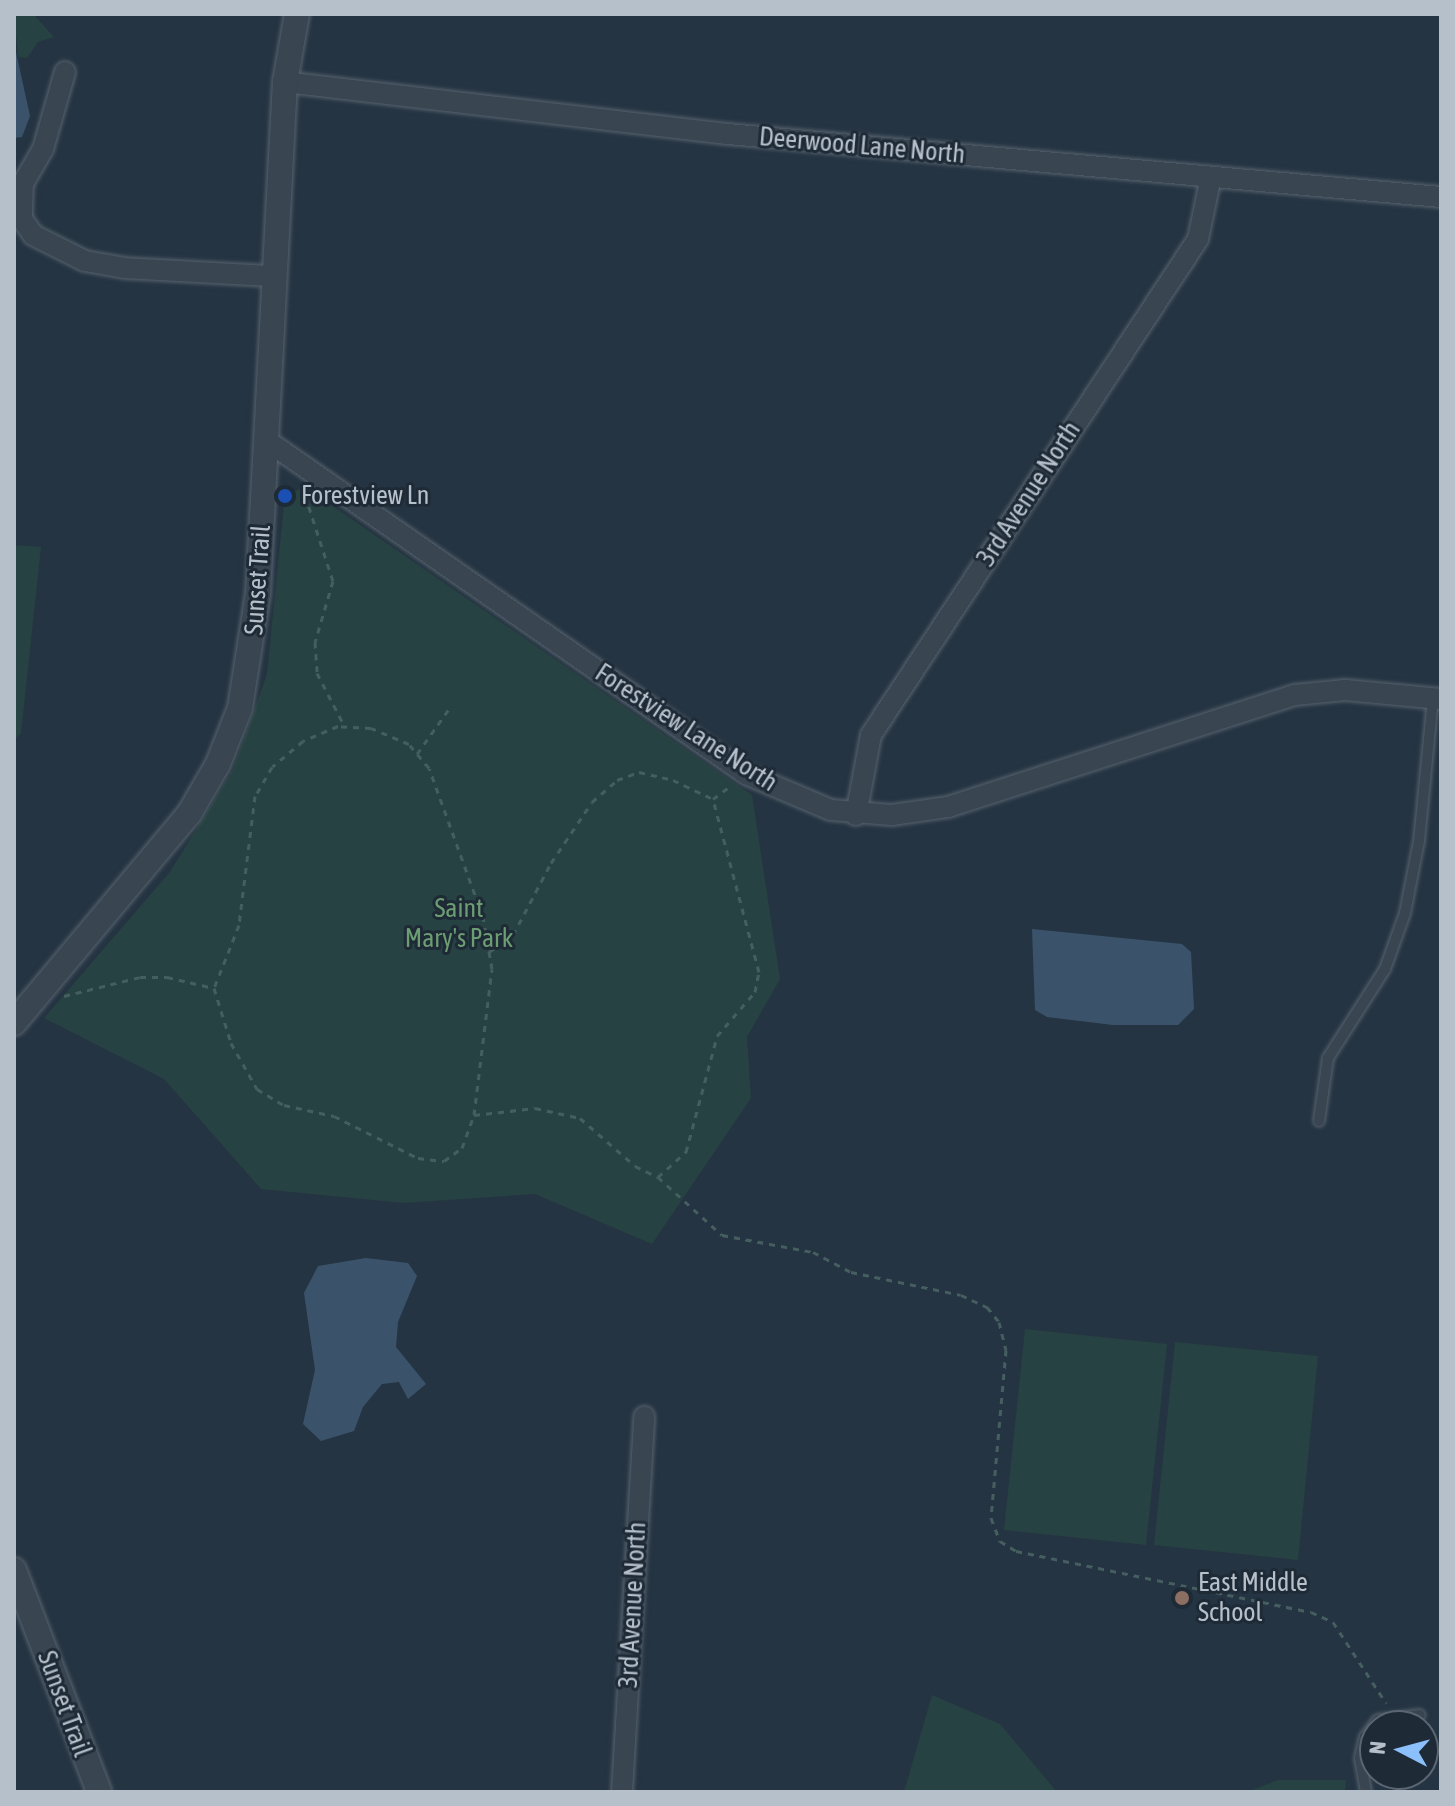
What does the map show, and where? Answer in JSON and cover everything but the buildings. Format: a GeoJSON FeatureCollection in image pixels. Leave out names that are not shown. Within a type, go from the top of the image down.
{"type":"FeatureCollection","features":[{"type":"Feature","properties":{"kind":"street","name":"Sunset Trail"},"geometry":{"type":"LineString","coordinates":[[17,1015],[189,814],[218,764],[240,708],[253,650],[285,82],[297,14]]}},
{"type":"Feature","properties":{"kind":"street"},"geometry":{"type":"LineString","coordinates":[[65,72],[43,149],[23,183],[22,219],[33,235],[47,247],[85,261],[124,268],[274,276]]}},
{"type":"Feature","properties":{"kind":"street","name":"Deerwood Lane North"},"geometry":{"type":"LineString","coordinates":[[285,82],[728,134],[1441,197]]}},
{"type":"Feature","properties":{"kind":"street","name":"3rd Avenue North"},"geometry":{"type":"LineString","coordinates":[[856,815],[871,735],[1198,239],[1211,177]]}},
{"type":"Feature","properties":{"kind":"street","name":"Forestview Lane North"},"geometry":{"type":"LineString","coordinates":[[266,440],[746,774],[792,797],[856,815],[909,815],[948,807],[1295,695],[1345,690],[1437,698]]}},
{"type":"Feature","properties":{"kind":"street","name":"3rd Avenue North"},"geometry":{"type":"LineString","coordinates":[[622,1792],[644,1417]]}},
{"type":"Feature","properties":{"kind":"street","name":"Sunset Trail"},"geometry":{"type":"LineString","coordinates":[[14,1570],[99,1792]]}},
{"type":"Feature","properties":{"kind":"lane"},"geometry":{"type":"LineString","coordinates":[[1319,1121],[1328,1058],[1385,969],[1405,913],[1419,841],[1437,698]]}},
{"type":"Feature","properties":{"kind":"path"},"geometry":{"type":"LineString","coordinates":[[305,495],[333,581],[315,642],[317,673],[345,727]]}},
{"type":"Feature","properties":{"kind":"path"},"geometry":{"type":"LineString","coordinates":[[417,754],[449,709]]}},
{"type":"Feature","properties":{"kind":"path"},"geometry":{"type":"LineString","coordinates":[[345,727],[371,728],[409,744],[417,754],[434,783],[483,917],[492,969],[474,1115],[462,1148],[444,1161],[418,1158],[334,1116],[284,1105],[257,1089],[231,1043],[214,988],[239,925],[255,796],[272,767],[303,741],[345,727]]}},
{"type":"Feature","properties":{"kind":"path"},"geometry":{"type":"LineString","coordinates":[[489,952],[513,935],[551,863],[592,802],[617,780],[639,772],[673,780],[713,799],[722,823],[759,972],[755,992],[717,1036],[686,1152],[658,1177]]}},
{"type":"Feature","properties":{"kind":"path"},"geometry":{"type":"LineString","coordinates":[[713,799],[746,774]]}},
{"type":"Feature","properties":{"kind":"path"},"geometry":{"type":"LineString","coordinates":[[57,998],[140,977],[167,977],[214,988]]}},
{"type":"Feature","properties":{"kind":"path"},"geometry":{"type":"LineString","coordinates":[[474,1115],[535,1108],[580,1118],[635,1166],[658,1177],[722,1235],[813,1252],[851,1272],[961,1295],[987,1307],[999,1322],[1006,1350],[991,1518],[1000,1541],[1016,1551],[1311,1612],[1333,1622],[1390,1710]]}},
{"type":"Feature","properties":{"kind":"green space"},"geometry":{"type":"Polygon","coordinates":[[[14,14],[33,14],[54,37],[38,42],[27,58],[18,57],[14,14]]]}},
{"type":"Feature","properties":{"kind":"green space","name":"Saint Mary's Park"},"geometry":{"type":"Polygon","coordinates":[[[305,487],[752,795],[780,979],[747,1037],[751,1098],[652,1244],[535,1194],[404,1203],[261,1189],[164,1079],[44,1018],[170,872],[233,769],[267,674],[284,504],[290,493],[305,487]]]}},
{"type":"Feature","properties":{"kind":"green space"},"geometry":{"type":"Polygon","coordinates":[[[14,545],[41,547],[21,733],[14,740],[14,545]]]}},
{"type":"Feature","properties":{"kind":"green space"},"geometry":{"type":"Polygon","coordinates":[[[1025,1329],[1167,1344],[1146,1545],[1004,1530],[1025,1329]]]}},
{"type":"Feature","properties":{"kind":"green space"},"geometry":{"type":"Polygon","coordinates":[[[1175,1342],[1318,1356],[1298,1560],[1154,1545],[1175,1342]]]}},
{"type":"Feature","properties":{"kind":"green space"},"geometry":{"type":"Polygon","coordinates":[[[932,1695],[1000,1724],[1057,1792],[904,1792],[932,1695]]]}},
{"type":"Feature","properties":{"kind":"green space"},"geometry":{"type":"Polygon","coordinates":[[[1278,1780],[1346,1780],[1345,1792],[1247,1792],[1278,1780]]]}},
{"type":"Feature","properties":{"kind":"water"},"geometry":{"type":"Polygon","coordinates":[[[14,43],[30,116],[22,137],[14,138],[14,43]]]}},
{"type":"Feature","properties":{"kind":"water"},"geometry":{"type":"Polygon","coordinates":[[[1032,929],[1182,944],[1191,952],[1194,1009],[1178,1025],[1113,1025],[1047,1017],[1035,1010],[1032,929]]]}},
{"type":"Feature","properties":{"kind":"water"},"geometry":{"type":"Polygon","coordinates":[[[366,1258],[408,1263],[417,1276],[398,1322],[396,1347],[426,1384],[408,1399],[399,1382],[382,1384],[363,1407],[354,1431],[321,1441],[303,1424],[315,1370],[304,1293],[318,1266],[366,1258]]]}},
{"type":"Feature","properties":{"kind":"place","name":"Forestview Ln"},"geometry":{"type":"Point","coordinates":[285,496]}},
{"type":"Feature","properties":{"kind":"place","name":"East Middle School"},"geometry":{"type":"Point","coordinates":[1182,1598]}}]}
